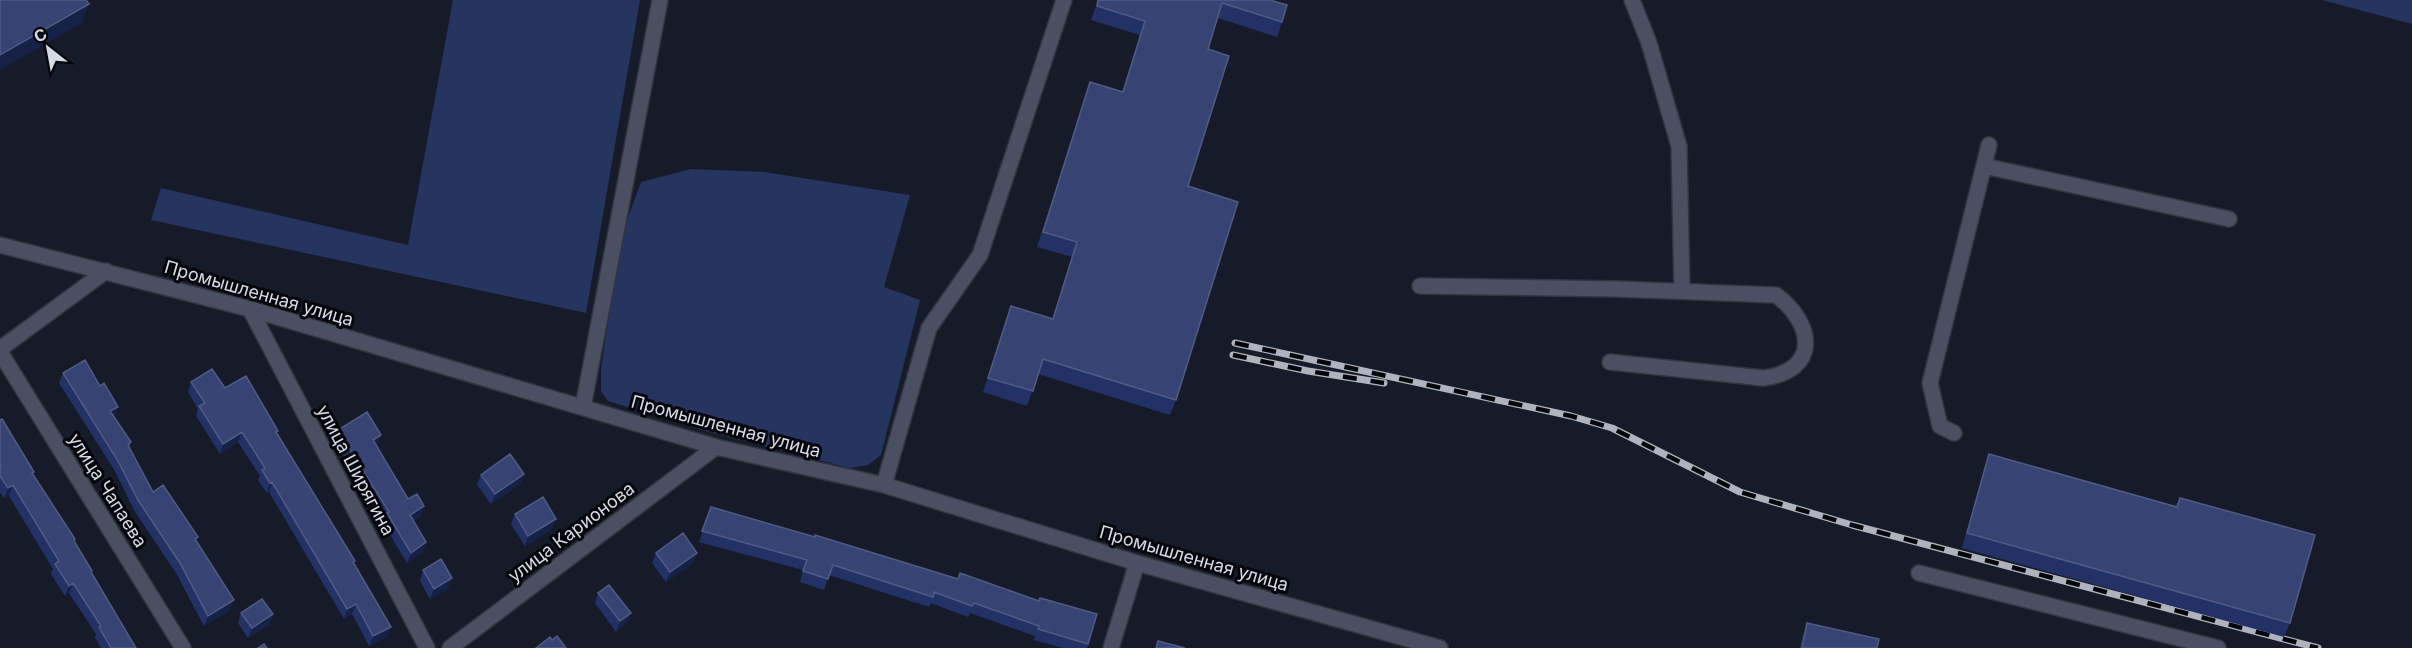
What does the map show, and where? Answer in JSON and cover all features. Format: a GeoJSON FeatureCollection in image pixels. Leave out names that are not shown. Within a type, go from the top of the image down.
{"type":"FeatureCollection","features":[{"type":"Feature","properties":{"kind":"street"},"geometry":{"type":"LineString","coordinates":[[583,407],[660,0]]}},
{"type":"Feature","properties":{"kind":"street"},"geometry":{"type":"LineString","coordinates":[[884,485],[929,328],[980,255],[1064,0]]}},
{"type":"Feature","properties":{"kind":"street"},"geometry":{"type":"LineString","coordinates":[[1632,0],[1648,43],[1678,146],[1682,291]]}},
{"type":"Feature","properties":{"kind":"street"},"geometry":{"type":"LineString","coordinates":[[1954,433],[1940,426],[1930,383],[1989,145]]}},
{"type":"Feature","properties":{"kind":"street"},"geometry":{"type":"LineString","coordinates":[[1984,166],[2229,219]]}},
{"type":"Feature","properties":{"kind":"street","name":"Промышленная улица"},"geometry":{"type":"LineString","coordinates":[[0,245],[250,309],[716,447],[884,485],[1137,563],[1440,648]]}},
{"type":"Feature","properties":{"kind":"street"},"geometry":{"type":"LineString","coordinates":[[0,350],[106,271]]}},
{"type":"Feature","properties":{"kind":"street"},"geometry":{"type":"LineString","coordinates":[[1420,286],[1776,295],[1786,303],[1806,333],[1804,356],[1796,368],[1782,375],[1763,378],[1610,362]]}},
{"type":"Feature","properties":{"kind":"street","name":"улица Ширягина"},"geometry":{"type":"LineString","coordinates":[[250,309],[428,648]]}},
{"type":"Feature","properties":{"kind":"street","name":"улица Чапаева"},"geometry":{"type":"LineString","coordinates":[[0,350],[183,648]]}},
{"type":"Feature","properties":{"kind":"street","name":"улица Карионова"},"geometry":{"type":"LineString","coordinates":[[450,648],[716,447]]}},
{"type":"Feature","properties":{"kind":"street"},"geometry":{"type":"LineString","coordinates":[[1111,648],[1137,563]]}},
{"type":"Feature","properties":{"kind":"street"},"geometry":{"type":"LineString","coordinates":[[1919,573],[2218,648]]}},
{"type":"Feature","properties":{"kind":"shaded area"},"geometry":{"type":"Polygon","coordinates":[[[453,0],[640,0],[586,313],[151,220],[161,188],[408,245],[453,0]]]}},
{"type":"Feature","properties":{"kind":"shaded area"},"geometry":{"type":"Polygon","coordinates":[[[2322,0],[2412,0],[2412,24],[2322,0]]]}},
{"type":"Feature","properties":{"kind":"shaded area"},"geometry":{"type":"Polygon","coordinates":[[[691,169],[764,172],[910,195],[884,287],[920,300],[881,455],[868,465],[850,468],[709,432],[608,401],[601,391],[601,370],[619,242],[641,182],[691,169]]]}},
{"type":"Feature","properties":{"kind":"building"},"geometry":{"type":"Polygon","coordinates":[[[0,0],[86,0],[89,4],[0,55],[0,0]]]}},
{"type":"Feature","properties":{"kind":"building"},"geometry":{"type":"Polygon","coordinates":[[[1098,0],[1270,0],[1287,5],[1282,22],[1222,3],[1208,49],[1229,56],[1188,186],[1238,202],[1176,400],[1043,359],[1033,391],[988,378],[1011,306],[1053,319],[1077,242],[1043,232],[1090,82],[1123,92],[1145,21],[1097,6],[1098,0]]]}},
{"type":"Feature","properties":{"kind":"building"},"geometry":{"type":"Polygon","coordinates":[[[85,360],[100,386],[104,383],[118,407],[110,411],[131,442],[128,445],[153,492],[163,485],[198,537],[195,539],[234,600],[208,616],[180,563],[138,500],[118,461],[63,373],[85,360]]]}},
{"type":"Feature","properties":{"kind":"building"},"geometry":{"type":"Polygon","coordinates":[[[212,369],[225,388],[246,376],[278,431],[276,432],[355,561],[353,562],[391,627],[373,636],[356,604],[347,609],[272,482],[270,483],[262,470],[265,468],[242,432],[223,444],[199,406],[205,403],[191,382],[212,369]]]}},
{"type":"Feature","properties":{"kind":"building"},"geometry":{"type":"Polygon","coordinates":[[[367,412],[381,435],[373,440],[408,499],[417,494],[424,506],[410,515],[426,542],[411,553],[387,513],[389,512],[338,430],[367,412]]]}},
{"type":"Feature","properties":{"kind":"building"},"geometry":{"type":"Polygon","coordinates":[[[2,419],[34,472],[32,473],[75,539],[91,572],[136,648],[111,648],[99,627],[101,626],[73,583],[69,586],[55,564],[59,561],[13,485],[8,488],[0,476],[0,420],[2,419]]]}},
{"type":"Feature","properties":{"kind":"building"},"geometry":{"type":"Polygon","coordinates":[[[510,454],[524,474],[495,494],[481,475],[510,454]]]}},
{"type":"Feature","properties":{"kind":"building"},"geometry":{"type":"Polygon","coordinates":[[[1989,454],[2177,507],[2180,498],[2315,535],[2290,623],[1967,533],[1989,454]]]}},
{"type":"Feature","properties":{"kind":"building"},"geometry":{"type":"Polygon","coordinates":[[[543,497],[556,519],[528,536],[515,514],[543,497]]]}},
{"type":"Feature","properties":{"kind":"building"},"geometry":{"type":"Polygon","coordinates":[[[711,507],[815,537],[815,535],[958,579],[960,573],[1039,601],[1040,598],[1097,614],[1088,644],[1038,629],[1039,626],[974,603],[972,606],[934,592],[933,597],[833,565],[828,579],[803,571],[807,560],[702,531],[711,507]]]}},
{"type":"Feature","properties":{"kind":"building"},"geometry":{"type":"Polygon","coordinates":[[[683,533],[697,553],[670,572],[656,553],[683,533]]]}},
{"type":"Feature","properties":{"kind":"building"},"geometry":{"type":"Polygon","coordinates":[[[441,559],[452,578],[434,589],[423,570],[441,559]]]}},
{"type":"Feature","properties":{"kind":"building"},"geometry":{"type":"Polygon","coordinates":[[[609,585],[631,613],[620,621],[598,593],[609,585]]]}},
{"type":"Feature","properties":{"kind":"building"},"geometry":{"type":"Polygon","coordinates":[[[262,599],[273,614],[252,628],[241,613],[262,599]]]}},
{"type":"Feature","properties":{"kind":"building"},"geometry":{"type":"Polygon","coordinates":[[[1807,623],[1879,639],[1877,648],[1802,648],[1807,623]]]}},
{"type":"Feature","properties":{"kind":"building"},"geometry":{"type":"Polygon","coordinates":[[[557,636],[566,648],[536,648],[550,637],[552,640],[557,636]]]}},
{"type":"Feature","properties":{"kind":"building"},"geometry":{"type":"Polygon","coordinates":[[[1158,641],[1185,648],[1156,648],[1158,641]]]}},
{"type":"Feature","properties":{"kind":"railway"},"geometry":{"type":"LineString","coordinates":[[1235,343],[1571,416],[1612,428],[1740,492],[1852,525],[2318,648]]}},
{"type":"Feature","properties":{"kind":"railway"},"geometry":{"type":"LineString","coordinates":[[1233,355],[1308,371],[1384,383]]}}]}
